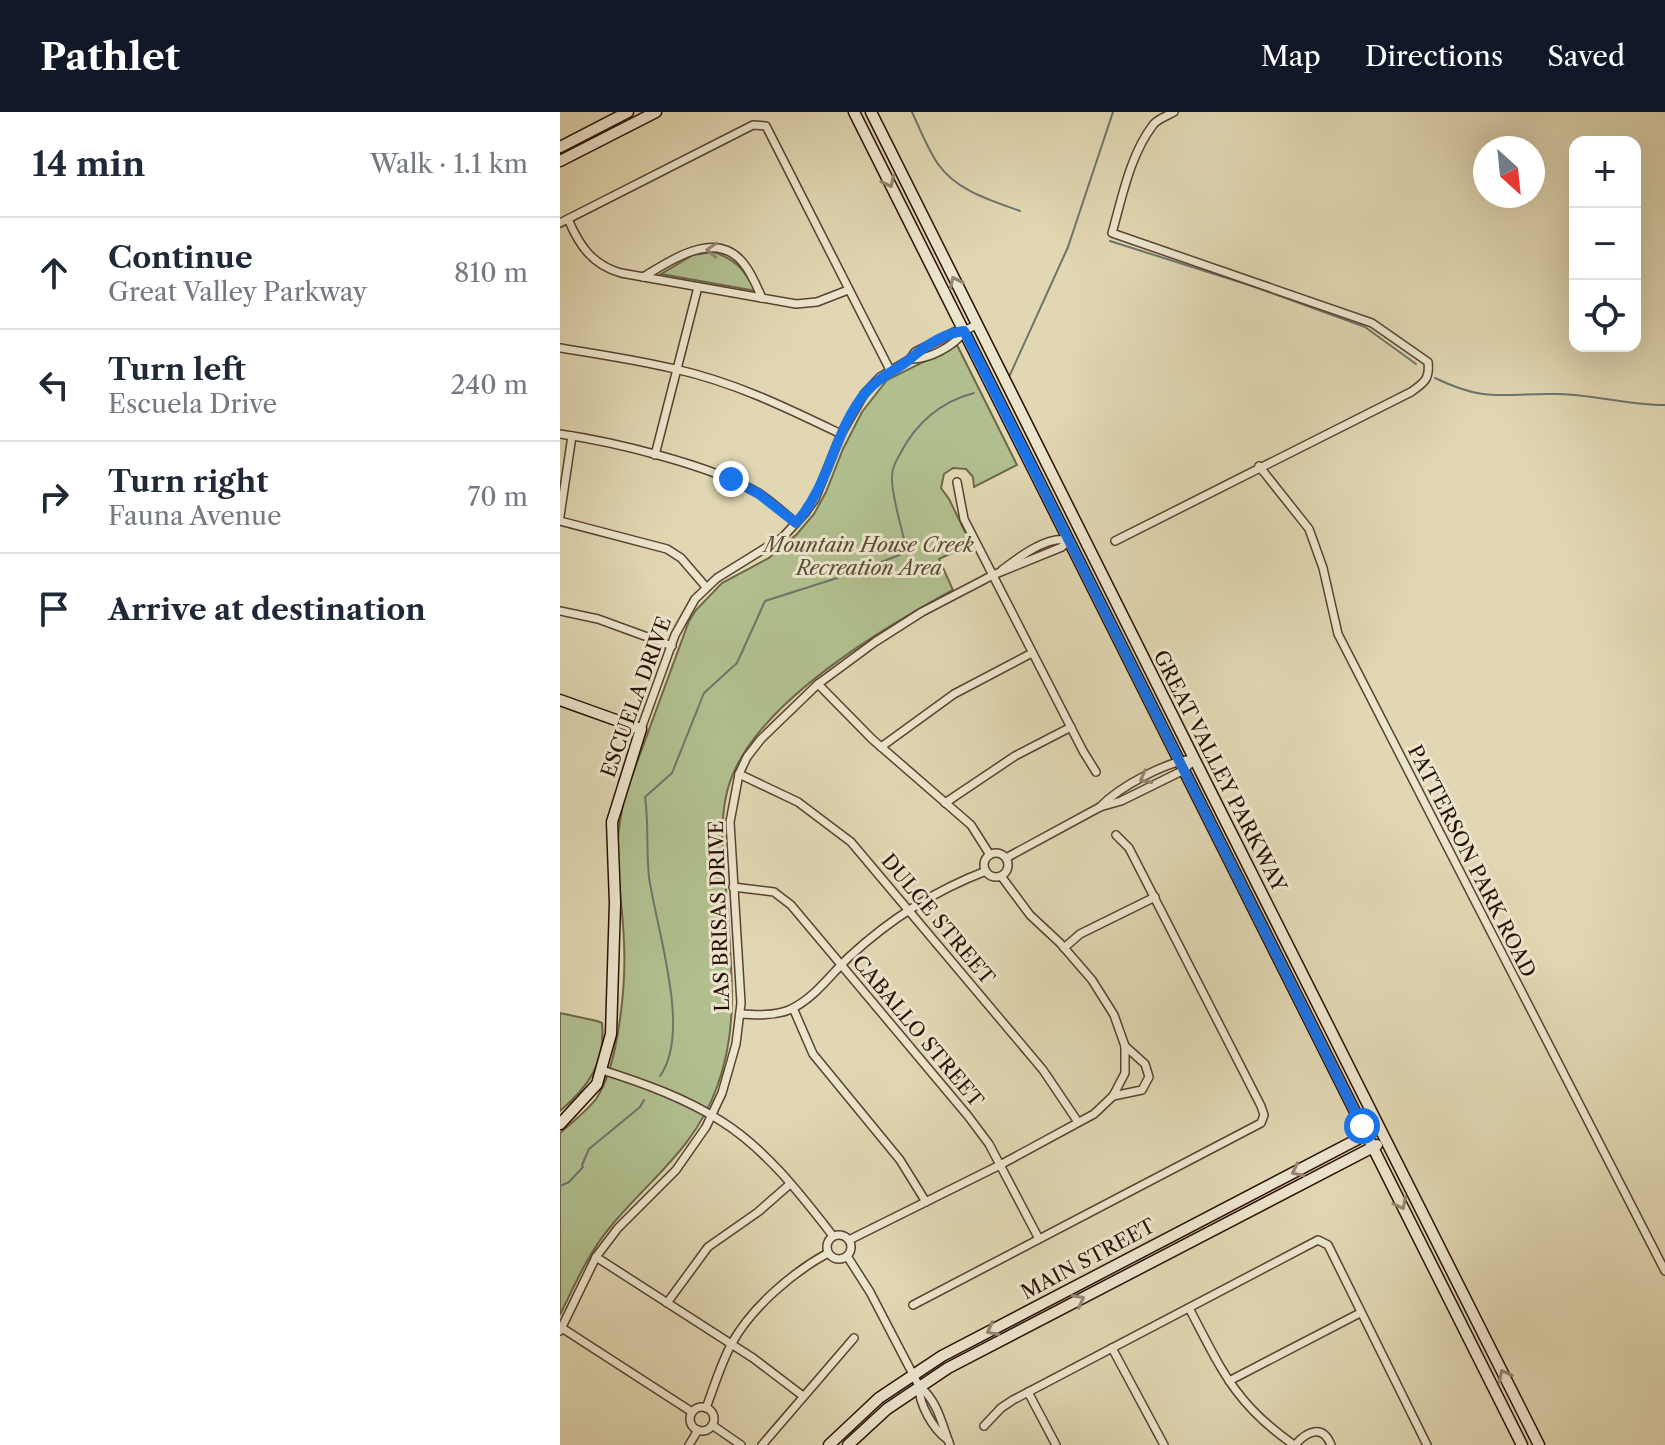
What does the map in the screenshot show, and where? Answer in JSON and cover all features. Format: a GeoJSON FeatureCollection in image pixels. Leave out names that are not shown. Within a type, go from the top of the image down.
{"type":"FeatureCollection","features":[{"type":"Feature","properties":{"kind":"main road"},"geometry":{"type":"LineString","coordinates":[[560,147],[628,112]]}},
{"type":"Feature","properties":{"kind":"main road"},"geometry":{"type":"LineString","coordinates":[[560,161],[656,112]]}},
{"type":"Feature","properties":{"kind":"main road","name":"GREAT VALLEY PARKWAY"},"geometry":{"type":"LineString","coordinates":[[854,112],[1522,1445]]}},
{"type":"Feature","properties":{"kind":"main road","name":"GREAT VALLEY PARKWAY"},"geometry":{"type":"LineString","coordinates":[[871,112],[1086,549],[1195,759],[1539,1445]]}},
{"type":"Feature","properties":{"kind":"main road"},"geometry":{"type":"LineString","coordinates":[[1068,540],[1086,549]]}},
{"type":"Feature","properties":{"kind":"main road"},"geometry":{"type":"LineString","coordinates":[[560,700],[641,729]]}},
{"type":"Feature","properties":{"kind":"main road","name":"ESCUELA DRIVE"},"geometry":{"type":"LineString","coordinates":[[560,1124],[591,1093],[602,1070],[611,1034],[615,903],[612,822],[641,729]]}},
{"type":"Feature","properties":{"kind":"main road","name":"MAIN STREET"},"geometry":{"type":"LineString","coordinates":[[829,1445],[879,1398],[912,1373],[1379,1128]]}},
{"type":"Feature","properties":{"kind":"main road","name":"MAIN STREET"},"geometry":{"type":"LineString","coordinates":[[848,1445],[887,1409],[948,1368],[1386,1140]]}},
{"type":"Feature","properties":{"kind":"street"},"geometry":{"type":"LineString","coordinates":[[1115,541],[1411,392],[1426,382],[1430,372],[1428,362],[1372,323],[1112,233],[1130,172],[1143,143],[1154,123],[1174,112]]}},
{"type":"Feature","properties":{"kind":"street"},"geometry":{"type":"LineString","coordinates":[[848,290],[808,304],[611,270],[600,265],[564,221],[753,125],[766,126],[890,370]]}},
{"type":"Feature","properties":{"kind":"street"},"geometry":{"type":"LineString","coordinates":[[643,277],[688,252],[717,247],[741,260],[762,298]]}},
{"type":"Feature","properties":{"kind":"street"},"geometry":{"type":"LineString","coordinates":[[655,455],[698,287]]}},
{"type":"Feature","properties":{"kind":"street","name":"ESCUELA DRIVE"},"geometry":{"type":"LineString","coordinates":[[641,729],[684,617],[706,587],[769,548],[796,523],[815,499],[841,434],[864,394],[915,352],[954,332],[976,325]]}},
{"type":"Feature","properties":{"kind":"street"},"geometry":{"type":"LineString","coordinates":[[560,348],[678,369],[771,400],[841,434]]}},
{"type":"Feature","properties":{"kind":"street"},"geometry":{"type":"LineString","coordinates":[[560,434],[655,455],[731,479],[759,494],[796,523]]}},
{"type":"Feature","properties":{"kind":"street"},"geometry":{"type":"LineString","coordinates":[[572,436],[560,518],[667,549],[681,558],[706,587]]}},
{"type":"Feature","properties":{"kind":"street","name":"PATTERSON PARK ROAD"},"geometry":{"type":"LineString","coordinates":[[1259,466],[1309,529],[1323,568],[1338,634],[1665,1271]]}},
{"type":"Feature","properties":{"kind":"street"},"geometry":{"type":"LineString","coordinates":[[957,482],[964,519],[1096,772]]}},
{"type":"Feature","properties":{"kind":"street","name":"LAS BRISAS DRIVE"},"geometry":{"type":"LineString","coordinates":[[561,1329],[608,1239],[676,1170],[712,1116],[736,1044],[740,1014],[730,822],[739,774],[747,757],[761,739],[818,684],[875,642],[1025,554],[1054,540],[1068,540]]}},
{"type":"Feature","properties":{"kind":"street"},"geometry":{"type":"LineString","coordinates":[[560,611],[598,619],[672,646]]}},
{"type":"Feature","properties":{"kind":"street"},"geometry":{"type":"LineString","coordinates":[[881,747],[954,694],[1032,653]]}},
{"type":"Feature","properties":{"kind":"street"},"geometry":{"type":"LineString","coordinates":[[818,684],[881,747],[971,825],[990,855]]}},
{"type":"Feature","properties":{"kind":"street"},"geometry":{"type":"LineString","coordinates":[[945,803],[1015,756],[1071,727]]}},
{"type":"Feature","properties":{"kind":"street"},"geometry":{"type":"LineString","coordinates":[[1006,858],[1100,807],[1114,795],[1195,759]]}},
{"type":"Feature","properties":{"kind":"street","name":"DULCE STREET"},"geometry":{"type":"LineString","coordinates":[[739,774],[798,802],[841,834],[880,874],[1043,1070],[1078,1122]]}},
{"type":"Feature","properties":{"kind":"street"},"geometry":{"type":"LineString","coordinates":[[913,1305],[1261,1123],[1264,1115],[1261,1106],[1129,848],[1116,835]]}},
{"type":"Feature","properties":{"kind":"street"},"geometry":{"type":"LineString","coordinates":[[1001,854],[1006,858],[1008,868],[1001,876],[992,876],[986,871],[985,861],[990,855],[1001,854]]}},
{"type":"Feature","properties":{"kind":"street"},"geometry":{"type":"LineString","coordinates":[[740,1014],[772,1014],[793,1008],[808,999],[871,938],[910,910],[942,889],[986,871]]}},
{"type":"Feature","properties":{"kind":"street"},"geometry":{"type":"LineString","coordinates":[[849,1240],[1000,1165],[1105,1106],[1125,1073],[1125,1046],[1114,1015],[1092,980],[1030,915],[1001,876]]}},
{"type":"Feature","properties":{"kind":"street","name":"CABALLO STREET"},"geometry":{"type":"LineString","coordinates":[[733,887],[767,890],[791,905],[989,1144],[1039,1239]]}},
{"type":"Feature","properties":{"kind":"street"},"geometry":{"type":"LineString","coordinates":[[1064,948],[1080,934],[1155,897]]}},
{"type":"Feature","properties":{"kind":"street"},"geometry":{"type":"LineString","coordinates":[[793,1008],[813,1054],[900,1160],[926,1202]]}},
{"type":"Feature","properties":{"kind":"street"},"geometry":{"type":"LineString","coordinates":[[1113,1096],[1142,1090],[1149,1077],[1145,1064],[1125,1046]]}},
{"type":"Feature","properties":{"kind":"street"},"geometry":{"type":"LineString","coordinates":[[602,1070],[686,1102],[746,1140],[790,1184],[833,1236]]}},
{"type":"Feature","properties":{"kind":"street"},"geometry":{"type":"LineString","coordinates":[[667,1303],[708,1247],[758,1212],[790,1184]]}},
{"type":"Feature","properties":{"kind":"street"},"geometry":{"type":"LineString","coordinates":[[840,1235],[849,1240],[851,1247],[847,1256],[837,1259],[828,1253],[827,1243],[833,1236],[840,1235]]}},
{"type":"Feature","properties":{"kind":"street"},"geometry":{"type":"LineString","coordinates":[[984,1426],[1001,1408],[1028,1392],[1318,1240],[1328,1245],[1427,1445]]}},
{"type":"Feature","properties":{"kind":"street"},"geometry":{"type":"LineString","coordinates":[[706,1408],[731,1344],[745,1324],[771,1297],[815,1260],[828,1253]]}},
{"type":"Feature","properties":{"kind":"street"},"geometry":{"type":"LineString","coordinates":[[847,1256],[870,1292],[919,1386],[927,1392],[946,1428],[949,1443]]}},
{"type":"Feature","properties":{"kind":"street"},"geometry":{"type":"LineString","coordinates":[[596,1257],[731,1344],[803,1396]]}},
{"type":"Feature","properties":{"kind":"street"},"geometry":{"type":"LineString","coordinates":[[1189,1308],[1229,1381],[1256,1415],[1295,1445],[1305,1434],[1319,1431],[1324,1433],[1331,1445]]}},
{"type":"Feature","properties":{"kind":"street"},"geometry":{"type":"LineString","coordinates":[[1229,1381],[1360,1313]]}},
{"type":"Feature","properties":{"kind":"street"},"geometry":{"type":"LineString","coordinates":[[561,1329],[692,1412]]}},
{"type":"Feature","properties":{"kind":"street"},"geometry":{"type":"LineString","coordinates":[[762,1445],[854,1338]]}},
{"type":"Feature","properties":{"kind":"street"},"geometry":{"type":"LineString","coordinates":[[1112,1348],[1164,1445]]}},
{"type":"Feature","properties":{"kind":"street"},"geometry":{"type":"LineString","coordinates":[[1028,1392],[1056,1445]]}},
{"type":"Feature","properties":{"kind":"street"},"geometry":{"type":"LineString","coordinates":[[692,1412],[706,1408],[712,1413],[712,1425]]}},
{"type":"Feature","properties":{"kind":"street"},"geometry":{"type":"LineString","coordinates":[[692,1412],[691,1423],[698,1430],[712,1425]]}},
{"type":"Feature","properties":{"kind":"street"},"geometry":{"type":"LineString","coordinates":[[712,1425],[741,1445]]}},
{"type":"Feature","properties":{"kind":"street"},"geometry":{"type":"LineString","coordinates":[[689,1445],[698,1430]]}},
{"type":"Feature","properties":{"kind":"green space"},"geometry":{"type":"Polygon","coordinates":[[[714,252],[739,267],[756,291],[661,274],[693,255],[714,252]]]}},
{"type":"Feature","properties":{"kind":"green space","name":"Mountain House Creek Recreation Area"},"geometry":{"type":"Polygon","coordinates":[[[957,345],[1017,465],[974,487],[973,477],[966,469],[953,468],[944,474],[941,488],[971,544],[939,559],[953,590],[890,626],[820,674],[788,701],[761,730],[740,761],[727,792],[723,823],[732,1004],[724,1066],[708,1109],[697,1128],[611,1226],[583,1269],[560,1315],[560,1133],[596,1099],[610,1066],[624,980],[618,832],[625,795],[689,621],[722,583],[769,558],[797,534],[814,514],[862,412],[887,380],[957,345]]]}},
{"type":"Feature","properties":{"kind":"green space"},"geometry":{"type":"Polygon","coordinates":[[[560,1013],[602,1023],[602,1037],[593,1073],[579,1093],[560,1111],[560,1013]]]}},
{"type":"Feature","properties":{"kind":"waterway"},"geometry":{"type":"LineString","coordinates":[[912,112],[930,152],[946,173],[975,194],[1020,211]]}},
{"type":"Feature","properties":{"kind":"waterway"},"geometry":{"type":"LineString","coordinates":[[1009,377],[1068,247],[1113,112]]}},
{"type":"Feature","properties":{"kind":"waterway"},"geometry":{"type":"LineString","coordinates":[[1110,241],[1252,286],[1365,327],[1416,364]]}},
{"type":"Feature","properties":{"kind":"waterway"},"geometry":{"type":"LineString","coordinates":[[1435,378],[1482,394],[1569,394],[1665,405]]}},
{"type":"Feature","properties":{"kind":"waterway"},"geometry":{"type":"LineString","coordinates":[[660,1076],[669,1057],[673,1034],[672,1007],[649,877],[645,797],[672,773],[704,693],[737,663],[765,601],[907,552],[893,494],[894,465],[921,423],[950,402],[974,393]]}},
{"type":"Feature","properties":{"kind":"waterway"},"geometry":{"type":"LineString","coordinates":[[560,1186],[569,1182],[583,1167],[589,1149],[640,1107],[644,1100]]}},
{"type":"Feature","properties":{"kind":"route"},"geometry":{"type":"LineString","coordinates":[[731,479],[759,494],[796,523],[815,499],[841,434],[864,394],[880,377],[910,359],[915,352],[954,332],[964,331],[1362,1126]]}}]}
